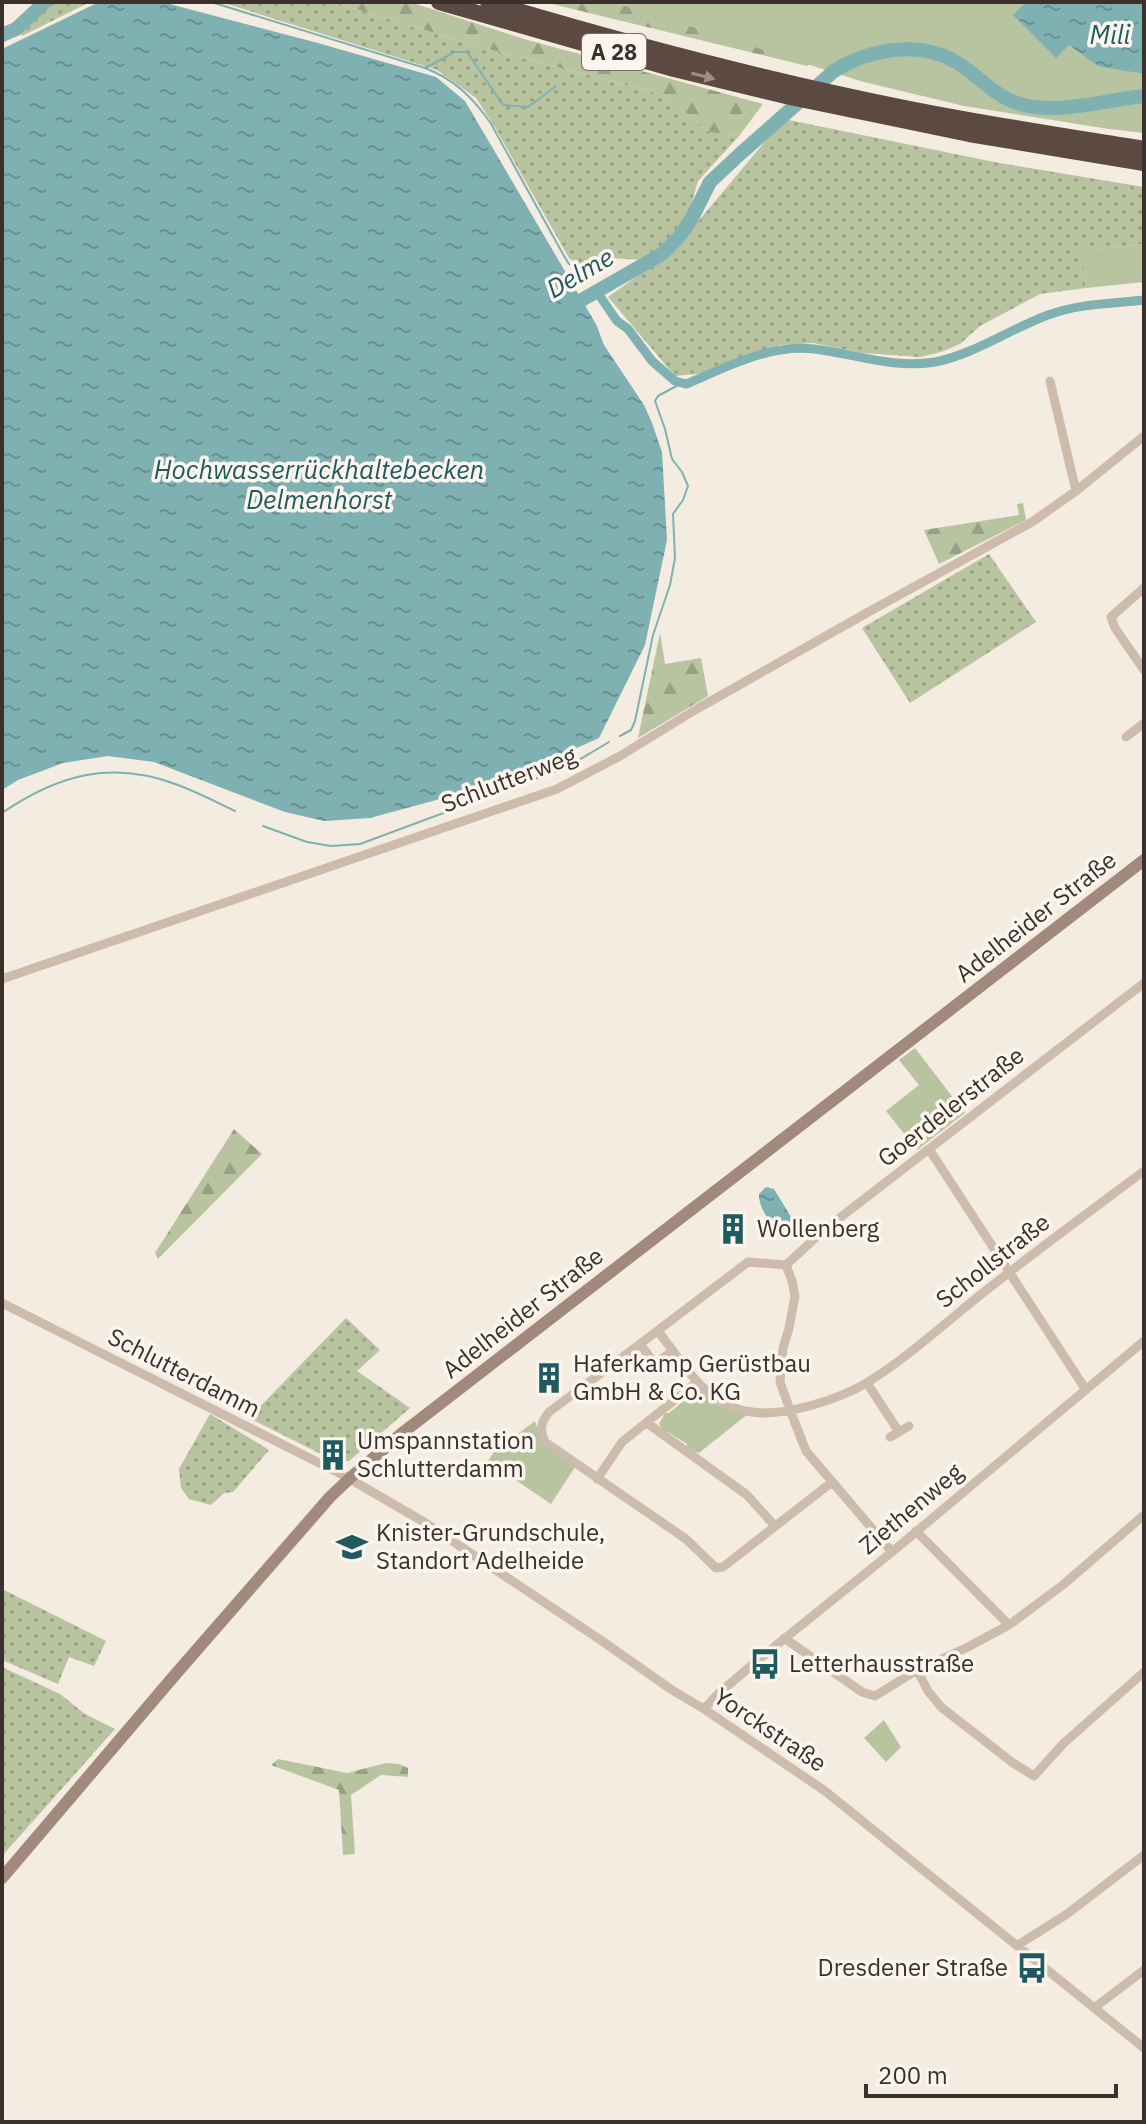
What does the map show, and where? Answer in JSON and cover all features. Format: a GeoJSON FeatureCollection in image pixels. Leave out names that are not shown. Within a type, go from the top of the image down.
{"type":"FeatureCollection","features":[{"type":"Feature","properties":{"kind":"highway","name":"A 28"},"geometry":{"type":"LineString","coordinates":[[439,2],[674,69],[796,91]]}},
{"type":"Feature","properties":{"kind":"highway","name":"A 28"},"geometry":{"type":"LineString","coordinates":[[488,2],[796,91],[969,134],[1144,163]]}},
{"type":"Feature","properties":{"kind":"highway","name":"A 28"},"geometry":{"type":"LineString","coordinates":[[817,96],[1144,149]]}},
{"type":"Feature","properties":{"kind":"main road","name":"Adelheider Straße"},"geometry":{"type":"LineString","coordinates":[[2,1878],[174,1676],[349,1479],[401,1434],[1144,860]]}},
{"type":"Feature","properties":{"kind":"street"},"geometry":{"type":"LineString","coordinates":[[1050,381],[1076,491]]}},
{"type":"Feature","properties":{"kind":"street","name":"Schlutterweg"},"geometry":{"type":"LineString","coordinates":[[2,979],[557,789],[1032,522],[1144,436]]}},
{"type":"Feature","properties":{"kind":"street"},"geometry":{"type":"LineString","coordinates":[[1144,588],[1111,617],[1115,628],[1144,670]]}},
{"type":"Feature","properties":{"kind":"street"},"geometry":{"type":"LineString","coordinates":[[1126,737],[1144,723]]}},
{"type":"Feature","properties":{"kind":"street","name":"Goerdelerstraße"},"geometry":{"type":"LineString","coordinates":[[786,1265],[824,1230],[1144,983]]}},
{"type":"Feature","properties":{"kind":"street"},"geometry":{"type":"LineString","coordinates":[[929,1149],[1086,1390]]}},
{"type":"Feature","properties":{"kind":"street","name":"Schollstraße"},"geometry":{"type":"LineString","coordinates":[[696,1383],[730,1406],[752,1412],[790,1410],[836,1397],[867,1383],[1144,1171]]}},
{"type":"Feature","properties":{"kind":"street"},"geometry":{"type":"LineString","coordinates":[[832,1482],[723,1567],[716,1568],[686,1539],[545,1442],[541,1423],[549,1412],[748,1262],[786,1265],[795,1296],[783,1348],[780,1382],[790,1410],[806,1451],[892,1552]]}},
{"type":"Feature","properties":{"kind":"street","name":"Schlutterdamm"},"geometry":{"type":"LineString","coordinates":[[2,1303],[349,1479]]}},
{"type":"Feature","properties":{"kind":"street"},"geometry":{"type":"LineString","coordinates":[[597,1479],[622,1442],[696,1383],[658,1331]]}},
{"type":"Feature","properties":{"kind":"street","name":"Ziethenweg"},"geometry":{"type":"LineString","coordinates":[[704,1709],[784,1638],[1144,1341]]}},
{"type":"Feature","properties":{"kind":"street"},"geometry":{"type":"LineString","coordinates":[[640,1344],[655,1364],[673,1351]]}},
{"type":"Feature","properties":{"kind":"street"},"geometry":{"type":"LineString","coordinates":[[867,1383],[895,1435],[909,1426]]}},
{"type":"Feature","properties":{"kind":"street"},"geometry":{"type":"LineString","coordinates":[[647,1423],[747,1495],[774,1525]]}},
{"type":"Feature","properties":{"kind":"street","name":"Yorckstraße"},"geometry":{"type":"LineString","coordinates":[[349,1479],[434,1528],[825,1791],[1144,2048]]}},
{"type":"Feature","properties":{"kind":"street"},"geometry":{"type":"LineString","coordinates":[[784,1638],[875,1696],[917,1670],[1009,1625],[1064,1584],[1144,1515]]}},
{"type":"Feature","properties":{"kind":"street"},"geometry":{"type":"LineString","coordinates":[[916,1531],[1009,1625]]}},
{"type":"Feature","properties":{"kind":"street"},"geometry":{"type":"LineString","coordinates":[[917,1670],[941,1707],[1034,1776],[1064,1743],[1144,1672]]}},
{"type":"Feature","properties":{"kind":"street"},"geometry":{"type":"LineString","coordinates":[[1018,1945],[1067,1914],[1144,1855]]}},
{"type":"Feature","properties":{"kind":"street"},"geometry":{"type":"LineString","coordinates":[[1094,2008],[1144,1970]]}},
{"type":"Feature","properties":{"kind":"green space"},"geometry":{"type":"Polygon","coordinates":[[[50,2],[90,2],[22,36],[21,33],[50,2]]]}},
{"type":"Feature","properties":{"kind":"green space"},"geometry":{"type":"Polygon","coordinates":[[[221,2],[333,2],[477,46],[664,95],[709,132],[739,136],[698,181],[688,216],[666,243],[644,260],[607,258],[587,271],[569,258],[476,98],[437,70],[221,2]]]}},
{"type":"Feature","properties":{"kind":"green space"},"geometry":{"type":"Polygon","coordinates":[[[333,2],[410,2],[524,39],[763,104],[739,136],[709,132],[664,95],[477,46],[333,2]]]}},
{"type":"Feature","properties":{"kind":"green space"},"geometry":{"type":"Polygon","coordinates":[[[544,2],[609,2],[826,53],[807,66],[544,2]]]}},
{"type":"Feature","properties":{"kind":"green space"},"geometry":{"type":"Polygon","coordinates":[[[609,2],[1144,2],[1144,133],[964,106],[860,81],[609,2]]]}},
{"type":"Feature","properties":{"kind":"green space"},"geometry":{"type":"Polygon","coordinates":[[[784,119],[994,162],[1144,187],[1144,244],[1082,251],[1086,288],[1040,294],[980,326],[960,344],[941,352],[920,357],[863,353],[813,343],[780,345],[706,373],[675,376],[608,297],[675,249],[784,119]]]}},
{"type":"Feature","properties":{"kind":"green space"},"geometry":{"type":"Polygon","coordinates":[[[1144,244],[1144,282],[1086,288],[1081,251],[1144,244]]]}},
{"type":"Feature","properties":{"kind":"green space"},"geometry":{"type":"Polygon","coordinates":[[[1023,503],[1026,520],[939,564],[924,530],[1019,515],[1017,504],[1023,503]]]}},
{"type":"Feature","properties":{"kind":"green space"},"geometry":{"type":"Polygon","coordinates":[[[989,554],[1036,622],[910,703],[862,628],[989,554]]]}},
{"type":"Feature","properties":{"kind":"green space"},"geometry":{"type":"Polygon","coordinates":[[[660,633],[665,664],[701,658],[708,696],[638,738],[660,633]]]}},
{"type":"Feature","properties":{"kind":"green space"},"geometry":{"type":"Polygon","coordinates":[[[915,1048],[965,1113],[917,1150],[886,1111],[919,1085],[899,1060],[915,1048]]]}},
{"type":"Feature","properties":{"kind":"green space"},"geometry":{"type":"Polygon","coordinates":[[[234,1129],[262,1154],[158,1259],[155,1253],[234,1129]]]}},
{"type":"Feature","properties":{"kind":"green space"},"geometry":{"type":"Polygon","coordinates":[[[346,1318],[380,1350],[357,1371],[410,1408],[349,1461],[337,1462],[249,1418],[346,1318]]]}},
{"type":"Feature","properties":{"kind":"green space"},"geometry":{"type":"Polygon","coordinates":[[[700,1391],[727,1409],[749,1413],[699,1453],[687,1449],[687,1444],[664,1432],[659,1424],[665,1413],[669,1413],[687,1395],[700,1391]]]}},
{"type":"Feature","properties":{"kind":"green space"},"geometry":{"type":"Polygon","coordinates":[[[210,1414],[269,1450],[233,1492],[224,1493],[211,1505],[189,1499],[181,1488],[179,1469],[210,1414]]]}},
{"type":"Feature","properties":{"kind":"green space"},"geometry":{"type":"Polygon","coordinates":[[[535,1421],[542,1443],[575,1467],[551,1504],[488,1461],[494,1452],[535,1421]]]}},
{"type":"Feature","properties":{"kind":"green space"},"geometry":{"type":"Polygon","coordinates":[[[2,1589],[106,1641],[94,1666],[69,1657],[58,1684],[2,1660],[2,1589]]]}},
{"type":"Feature","properties":{"kind":"green space"},"geometry":{"type":"Polygon","coordinates":[[[2,1667],[60,1694],[85,1714],[115,1729],[2,1856],[2,1667]]]}},
{"type":"Feature","properties":{"kind":"green space"},"geometry":{"type":"Polygon","coordinates":[[[884,1720],[901,1747],[886,1762],[864,1738],[884,1720]]]}},
{"type":"Feature","properties":{"kind":"green space"},"geometry":{"type":"Polygon","coordinates":[[[278,1759],[347,1773],[386,1763],[399,1764],[408,1768],[408,1777],[381,1775],[351,1795],[355,1854],[343,1855],[339,1790],[271,1765],[278,1759]]]}},
{"type":"Feature","properties":{"kind":"water","name":"Hochwasserrückhaltebecken Delmenhorst"},"geometry":{"type":"Polygon","coordinates":[[[104,2],[162,2],[318,43],[436,77],[465,101],[596,324],[604,345],[644,405],[662,452],[667,540],[645,645],[599,738],[495,784],[370,818],[324,821],[285,812],[154,762],[108,756],[63,763],[18,780],[2,790],[2,49],[104,2]]]}},
{"type":"Feature","properties":{"kind":"water","name":"Mili"},"geometry":{"type":"Polygon","coordinates":[[[1026,2],[1144,2],[1144,74],[1098,66],[1069,45],[1056,58],[1013,15],[1026,2]]]}},
{"type":"Feature","properties":{"kind":"water"},"geometry":{"type":"Polygon","coordinates":[[[766,1187],[774,1189],[796,1225],[797,1232],[792,1237],[783,1237],[764,1211],[759,1194],[766,1187]]]}},
{"type":"Feature","properties":{"kind":"waterway"},"geometry":{"type":"LineString","coordinates":[[2,35],[16,29],[45,2]]}},
{"type":"Feature","properties":{"kind":"waterway"},"geometry":{"type":"LineString","coordinates":[[211,2],[425,68],[454,83],[490,122],[564,256],[579,275]]}},
{"type":"Feature","properties":{"kind":"waterway","name":"Delme"},"geometry":{"type":"LineString","coordinates":[[566,309],[662,254],[692,218],[710,182],[834,71],[863,57],[910,49],[942,55],[964,67],[1001,95],[1031,107],[1063,108],[1144,96]]}},
{"type":"Feature","properties":{"kind":"waterway"},"geometry":{"type":"LineString","coordinates":[[425,68],[455,52],[467,52],[503,105],[528,107],[556,86]]}},
{"type":"Feature","properties":{"kind":"waterway"},"geometry":{"type":"LineString","coordinates":[[597,292],[617,321],[628,329],[652,361],[675,381],[686,384],[748,358],[797,348],[904,364],[935,362],[964,353],[1060,311],[1144,300]]}},
{"type":"Feature","properties":{"kind":"waterway"},"geometry":{"type":"LineString","coordinates":[[620,736],[631,730],[635,721],[653,635],[670,585],[675,558],[673,514],[688,486],[672,459],[655,401],[658,396],[682,383]]}},
{"type":"Feature","properties":{"kind":"waterway"},"geometry":{"type":"LineString","coordinates":[[263,826],[307,842],[331,846],[360,844],[567,767],[609,742]]}},
{"type":"Feature","properties":{"kind":"waterway"},"geometry":{"type":"LineString","coordinates":[[2,813],[65,780],[108,773],[154,777],[235,811]]}},
{"type":"Feature","properties":{"kind":"place","name":"Wollenberg"},"geometry":{"type":"Point","coordinates":[733,1229]}},
{"type":"Feature","properties":{"kind":"place","name":"Haferkamp Gerüstbau GmbH & Co. KG"},"geometry":{"type":"Point","coordinates":[549,1378]}},
{"type":"Feature","properties":{"kind":"place","name":"Umspannstation Schlutterdamm"},"geometry":{"type":"Point","coordinates":[333,1455]}},
{"type":"Feature","properties":{"kind":"place","name":"Knister-Grundschule, Standort Adelheide"},"geometry":{"type":"Point","coordinates":[352,1547]}},
{"type":"Feature","properties":{"kind":"place","name":"Letterhausstraße"},"geometry":{"type":"Point","coordinates":[765,1664]}},
{"type":"Feature","properties":{"kind":"place","name":"Dresdener Straße"},"geometry":{"type":"Point","coordinates":[1032,1968]}}]}
